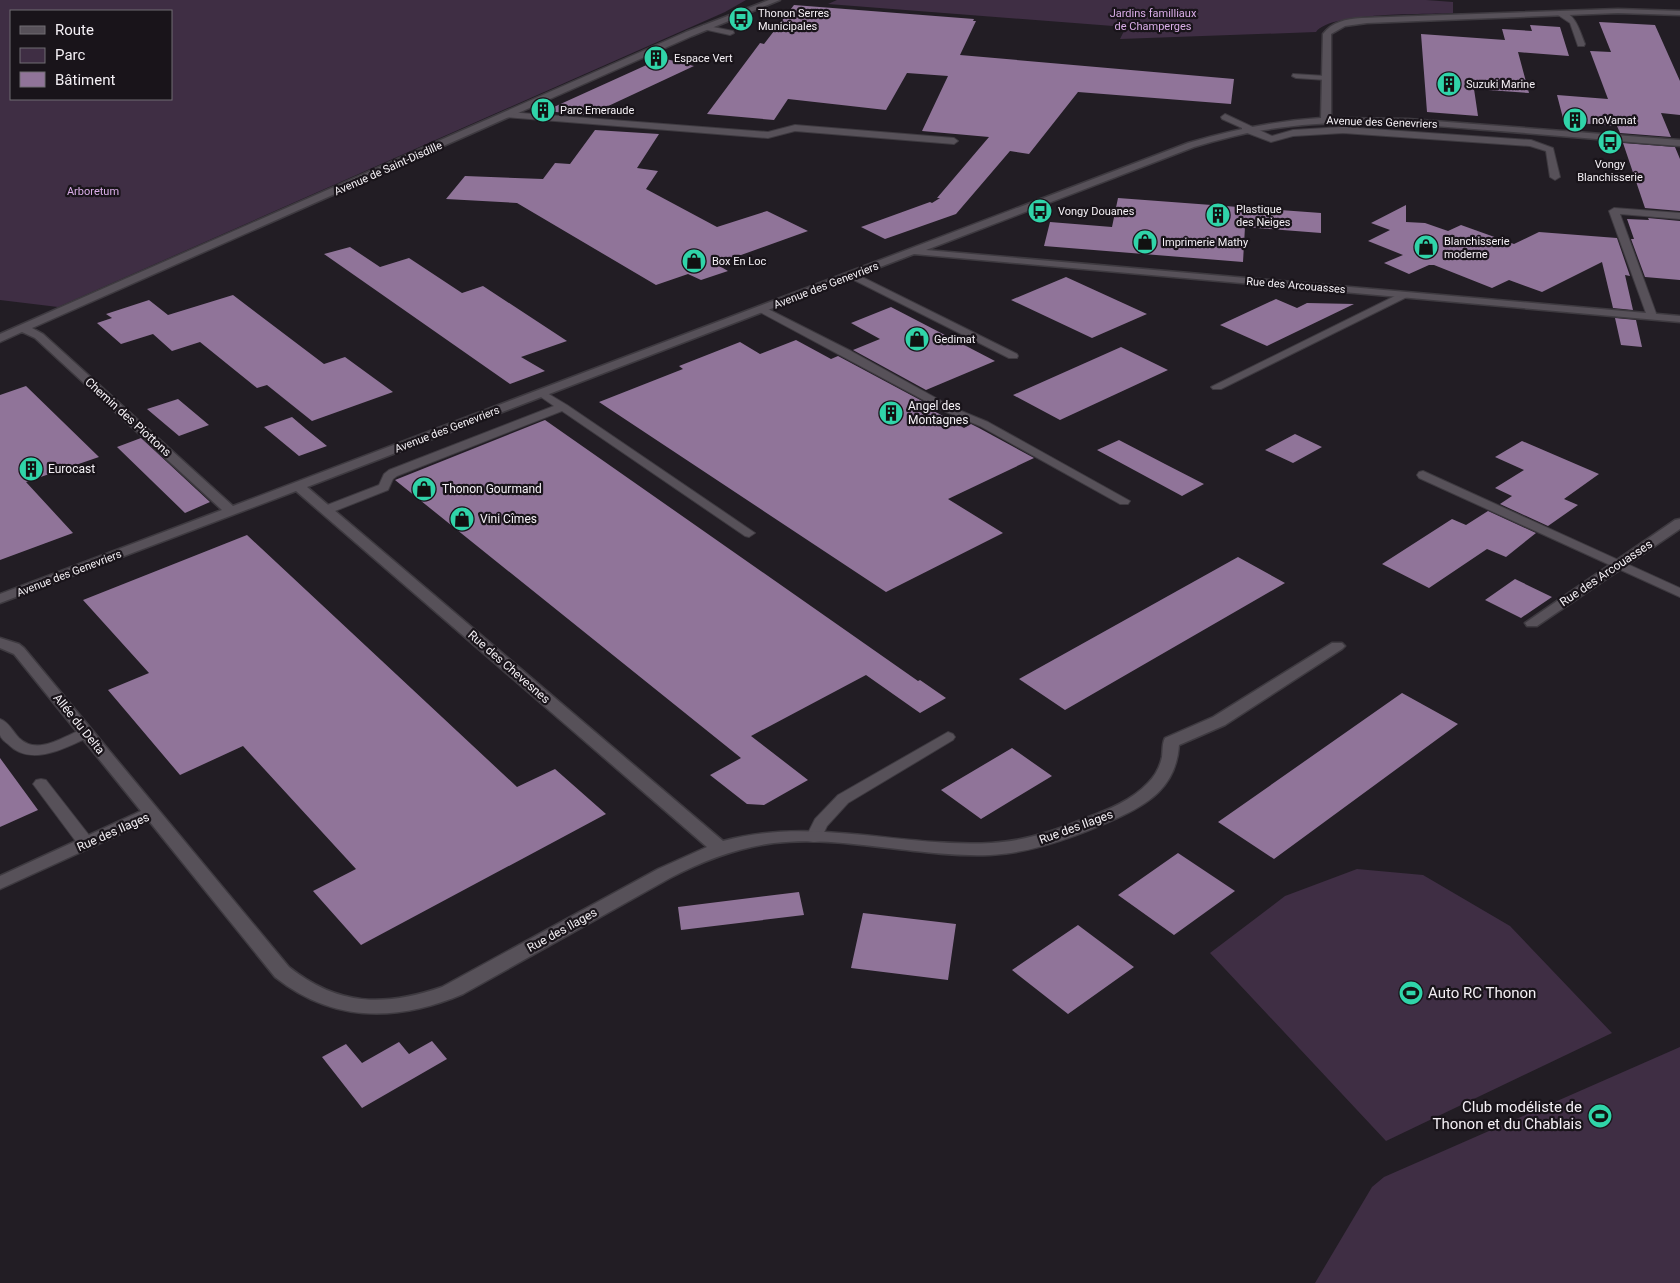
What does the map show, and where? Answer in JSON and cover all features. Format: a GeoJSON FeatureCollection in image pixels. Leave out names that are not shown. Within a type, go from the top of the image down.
{"type":"FeatureCollection","features":[{"type":"Feature","properties":{"kind":"street","name":"Avenue de Saint-Disdille"},"geometry":{"type":"LineString","coordinates":[[0,338],[706,27],[776,0]]}},
{"type":"Feature","properties":{"kind":"street"},"geometry":{"type":"LineString","coordinates":[[1326,119],[1327,34],[1330,30],[1343,24],[1373,20],[1561,13],[1627,11],[1680,13]]}},
{"type":"Feature","properties":{"kind":"street","name":"Avenue des Genevriers"},"geometry":{"type":"LineString","coordinates":[[0,599],[1191,145],[1247,129],[1278,123],[1326,119],[1406,121],[1680,143]]}},
{"type":"Feature","properties":{"kind":"street","name":"Rue des Arcouasses"},"geometry":{"type":"LineString","coordinates":[[913,252],[1680,319]]}},
{"type":"Feature","properties":{"kind":"street","name":"Chemin des Piottons"},"geometry":{"type":"LineString","coordinates":[[22,328],[39,336],[231,511]]}},
{"type":"Feature","properties":{"kind":"street","name":"Rue des Chevesnes"},"geometry":{"type":"LineString","coordinates":[[298,486],[720,848]]}},
{"type":"Feature","properties":{"kind":"street","name":"Rue des Arcouasses"},"geometry":{"type":"LineString","coordinates":[[1532,623],[1680,523]]}},
{"type":"Feature","properties":{"kind":"street","name":"Allée du Delta"},"geometry":{"type":"LineString","coordinates":[[0,642],[19,651],[152,813]]}},
{"type":"Feature","properties":{"kind":"street","name":"Rue des Ilages"},"geometry":{"type":"LineString","coordinates":[[0,883],[152,813],[282,972],[294,983],[325,999],[364,1007],[408,1004],[451,992],[671,869],[720,848],[773,838],[814,837],[968,849],[1015,846],[1058,836],[1122,809],[1151,791],[1161,780],[1168,768],[1171,742],[1219,721],[1337,646]]}},
{"type":"Feature","properties":{"kind":"lane"},"geometry":{"type":"LineString","coordinates":[[1561,13],[1573,22],[1581,44]]}},
{"type":"Feature","properties":{"kind":"lane"},"geometry":{"type":"LineString","coordinates":[[706,27],[730,33]]}},
{"type":"Feature","properties":{"kind":"lane"},"geometry":{"type":"LineString","coordinates":[[1296,76],[1326,78]]}},
{"type":"Feature","properties":{"kind":"lane"},"geometry":{"type":"LineString","coordinates":[[508,115],[765,134],[774,134],[795,128],[954,140]]}},
{"type":"Feature","properties":{"kind":"lane"},"geometry":{"type":"LineString","coordinates":[[1225,117],[1271,140],[1294,133],[1343,130],[1532,143],[1550,150],[1555,177]]}},
{"type":"Feature","properties":{"kind":"lane"},"geometry":{"type":"LineString","coordinates":[[1652,316],[1614,211],[1680,216]]}},
{"type":"Feature","properties":{"kind":"lane"},"geometry":{"type":"LineString","coordinates":[[852,275],[1013,356]]}},
{"type":"Feature","properties":{"kind":"lane"},"geometry":{"type":"LineString","coordinates":[[1217,387],[1403,295]]}},
{"type":"Feature","properties":{"kind":"lane"},"geometry":{"type":"LineString","coordinates":[[762,309],[848,353],[950,410],[984,424],[1124,501]]}},
{"type":"Feature","properties":{"kind":"lane"},"geometry":{"type":"LineString","coordinates":[[542,393],[749,533]]}},
{"type":"Feature","properties":{"kind":"lane"},"geometry":{"type":"LineString","coordinates":[[326,510],[384,487],[388,477],[393,473],[563,408]]}},
{"type":"Feature","properties":{"kind":"lane"},"geometry":{"type":"LineString","coordinates":[[1423,475],[1680,593]]}},
{"type":"Feature","properties":{"kind":"lane"},"geometry":{"type":"LineString","coordinates":[[0,724],[14,742],[19,746],[32,750],[50,748],[86,733]]}},
{"type":"Feature","properties":{"kind":"lane"},"geometry":{"type":"LineString","coordinates":[[814,837],[826,816],[843,799],[948,737]]}},
{"type":"Feature","properties":{"kind":"lane"},"geometry":{"type":"LineString","coordinates":[[41,784],[86,843]]}},
{"type":"Feature","properties":{"kind":"green space","name":"Arboretum"},"geometry":{"type":"Polygon","coordinates":[[[0,0],[746,0],[725,12],[58,307],[0,300],[0,0]]]}},
{"type":"Feature","properties":{"kind":"green space","name":"Jardins familliaux de Champerges"},"geometry":{"type":"Polygon","coordinates":[[[837,0],[1426,0],[1453,2],[1453,13],[1359,17],[1325,25],[1316,32],[1120,39],[1126,27],[828,4],[837,0]]]}},
{"type":"Feature","properties":{"kind":"green space","name":"Auto RC Thonon"},"geometry":{"type":"Polygon","coordinates":[[[1357,869],[1423,875],[1510,926],[1612,1033],[1386,1141],[1210,953],[1285,896],[1357,869]]]}},
{"type":"Feature","properties":{"kind":"green space","name":"Club modéliste de Thonon et du Chablais"},"geometry":{"type":"Polygon","coordinates":[[[1680,1047],[1680,1283],[1315,1283],[1372,1187],[1384,1177],[1680,1047]]]}},
{"type":"Feature","properties":{"kind":"building"},"geometry":{"type":"Polygon","coordinates":[[[794,5],[974,19],[973,21],[976,21],[960,55],[1234,79],[1231,104],[1078,92],[1029,154],[1010,151],[956,214],[885,239],[861,227],[930,202],[932,203],[940,198],[937,198],[989,137],[922,131],[948,76],[907,73],[886,110],[788,99],[774,120],[707,114],[760,43],[764,44],[794,5]]]}},
{"type":"Feature","properties":{"kind":"building"},"geometry":{"type":"Polygon","coordinates":[[[1599,22],[1655,25],[1680,81],[1680,115],[1661,113],[1671,137],[1620,133],[1617,126],[1564,122],[1557,95],[1608,99],[1590,51],[1611,52],[1599,22]]]}},
{"type":"Feature","properties":{"kind":"building"},"geometry":{"type":"Polygon","coordinates":[[[1530,25],[1560,27],[1569,56],[1518,52],[1529,93],[1474,89],[1478,116],[1427,112],[1421,34],[1505,40],[1502,29],[1532,31],[1530,25]]]}},
{"type":"Feature","properties":{"kind":"building"},"geometry":{"type":"Polygon","coordinates":[[[662,58],[694,66],[589,115],[545,111],[662,58]]]}},
{"type":"Feature","properties":{"kind":"building"},"geometry":{"type":"Polygon","coordinates":[[[595,130],[659,134],[637,168],[658,171],[646,189],[717,227],[767,211],[808,231],[716,264],[728,271],[701,280],[688,274],[656,285],[517,203],[446,199],[465,176],[543,179],[555,163],[570,164],[595,130]]]}},
{"type":"Feature","properties":{"kind":"building"},"geometry":{"type":"Polygon","coordinates":[[[1623,143],[1675,147],[1680,159],[1680,211],[1645,208],[1623,143]]]}},
{"type":"Feature","properties":{"kind":"building"},"geometry":{"type":"Polygon","coordinates":[[[1118,198],[1321,213],[1321,233],[1245,227],[1243,262],[1044,246],[1050,222],[1112,227],[1118,198]]]}},
{"type":"Feature","properties":{"kind":"building"},"geometry":{"type":"Polygon","coordinates":[[[1406,205],[1406,222],[1425,223],[1448,231],[1461,225],[1514,244],[1539,232],[1617,238],[1630,276],[1625,275],[1633,310],[1613,308],[1602,262],[1542,292],[1509,280],[1492,288],[1434,265],[1429,265],[1409,274],[1384,263],[1403,255],[1368,241],[1390,230],[1371,223],[1406,205]]]}},
{"type":"Feature","properties":{"kind":"building"},"geometry":{"type":"Polygon","coordinates":[[[1648,218],[1680,221],[1680,280],[1645,277],[1631,239],[1634,239],[1627,219],[1649,220],[1648,218]]]}},
{"type":"Feature","properties":{"kind":"building"},"geometry":{"type":"Polygon","coordinates":[[[350,247],[380,267],[409,258],[462,293],[483,286],[567,341],[521,357],[545,371],[510,384],[324,254],[350,247]]]}},
{"type":"Feature","properties":{"kind":"building"},"geometry":{"type":"Polygon","coordinates":[[[1066,277],[1147,314],[1092,338],[1011,300],[1066,277]]]}},
{"type":"Feature","properties":{"kind":"building"},"geometry":{"type":"Polygon","coordinates":[[[233,295],[324,364],[345,357],[393,392],[312,421],[267,385],[257,388],[200,342],[172,351],[153,334],[121,344],[97,323],[112,318],[106,314],[149,300],[168,315],[233,295]]]}},
{"type":"Feature","properties":{"kind":"building"},"geometry":{"type":"Polygon","coordinates":[[[1276,299],[1297,308],[1307,303],[1354,304],[1267,346],[1220,325],[1276,299]]]}},
{"type":"Feature","properties":{"kind":"building","name":"Gedimat"},"geometry":{"type":"Polygon","coordinates":[[[891,307],[995,361],[926,390],[853,350],[880,339],[851,323],[891,307]]]}},
{"type":"Feature","properties":{"kind":"building"},"geometry":{"type":"Polygon","coordinates":[[[1615,318],[1636,320],[1642,347],[1621,345],[1615,318]]]}},
{"type":"Feature","properties":{"kind":"building"},"geometry":{"type":"Polygon","coordinates":[[[796,340],[831,359],[838,356],[922,401],[920,403],[964,428],[971,424],[1034,458],[948,499],[1003,533],[886,592],[599,402],[683,369],[679,366],[740,342],[760,354],[796,340]]]}},
{"type":"Feature","properties":{"kind":"building"},"geometry":{"type":"Polygon","coordinates":[[[1121,347],[1168,370],[1060,420],[1013,395],[1121,347]]]}},
{"type":"Feature","properties":{"kind":"building","name":"Eurocast"},"geometry":{"type":"Polygon","coordinates":[[[26,386],[99,457],[26,482],[73,533],[0,560],[0,395],[26,386]]]}},
{"type":"Feature","properties":{"kind":"building"},"geometry":{"type":"Polygon","coordinates":[[[178,399],[209,425],[179,436],[147,409],[178,399]]]}},
{"type":"Feature","properties":{"kind":"building"},"geometry":{"type":"Polygon","coordinates":[[[292,417],[327,446],[299,456],[264,427],[292,417]]]}},
{"type":"Feature","properties":{"kind":"building"},"geometry":{"type":"Polygon","coordinates":[[[545,420],[918,681],[920,680],[946,698],[920,713],[866,675],[751,736],[808,780],[764,805],[747,804],[710,775],[741,758],[395,480],[545,420]]]}},
{"type":"Feature","properties":{"kind":"building"},"geometry":{"type":"Polygon","coordinates":[[[1295,434],[1322,447],[1293,463],[1265,450],[1295,434]]]}},
{"type":"Feature","properties":{"kind":"building"},"geometry":{"type":"Polygon","coordinates":[[[141,438],[210,502],[185,513],[117,447],[141,438]]]}},
{"type":"Feature","properties":{"kind":"building"},"geometry":{"type":"Polygon","coordinates":[[[1119,440],[1204,484],[1182,496],[1097,450],[1119,440]]]}},
{"type":"Feature","properties":{"kind":"building"},"geometry":{"type":"Polygon","coordinates":[[[1522,441],[1599,474],[1564,499],[1578,505],[1548,526],[1500,504],[1512,496],[1495,488],[1524,470],[1495,457],[1522,441]]]}},
{"type":"Feature","properties":{"kind":"building"},"geometry":{"type":"Polygon","coordinates":[[[1488,511],[1536,533],[1506,557],[1487,549],[1429,588],[1382,564],[1452,519],[1466,525],[1488,511]]]}},
{"type":"Feature","properties":{"kind":"building"},"geometry":{"type":"Polygon","coordinates":[[[247,535],[517,787],[555,769],[606,814],[361,945],[313,891],[356,869],[243,746],[180,775],[108,690],[149,673],[83,600],[247,535]]]}},
{"type":"Feature","properties":{"kind":"building"},"geometry":{"type":"Polygon","coordinates":[[[1238,557],[1285,583],[1065,710],[1019,679],[1238,557]]]}},
{"type":"Feature","properties":{"kind":"building"},"geometry":{"type":"Polygon","coordinates":[[[1515,579],[1552,597],[1521,618],[1485,600],[1515,579]]]}},
{"type":"Feature","properties":{"kind":"building"},"geometry":{"type":"Polygon","coordinates":[[[1402,693],[1458,724],[1274,859],[1218,822],[1402,693]]]}},
{"type":"Feature","properties":{"kind":"building"},"geometry":{"type":"Polygon","coordinates":[[[1012,748],[1052,776],[981,819],[941,790],[1012,748]]]}},
{"type":"Feature","properties":{"kind":"building"},"geometry":{"type":"Polygon","coordinates":[[[0,758],[38,810],[0,827],[0,758]]]}},
{"type":"Feature","properties":{"kind":"building"},"geometry":{"type":"Polygon","coordinates":[[[1178,853],[1235,891],[1174,935],[1118,895],[1178,853]]]}},
{"type":"Feature","properties":{"kind":"building"},"geometry":{"type":"Polygon","coordinates":[[[799,892],[804,915],[681,930],[678,907],[799,892]]]}},
{"type":"Feature","properties":{"kind":"building"},"geometry":{"type":"Polygon","coordinates":[[[863,913],[956,924],[948,980],[851,968],[863,913]]]}},
{"type":"Feature","properties":{"kind":"building"},"geometry":{"type":"Polygon","coordinates":[[[1078,925],[1134,967],[1068,1014],[1012,970],[1078,925]]]}},
{"type":"Feature","properties":{"kind":"building"},"geometry":{"type":"Polygon","coordinates":[[[432,1041],[447,1059],[362,1108],[322,1057],[346,1044],[362,1063],[399,1042],[409,1054],[432,1041]]]}},
{"type":"Feature","properties":{"kind":"place","name":"Thonon Serres Municipales"},"geometry":{"type":"Point","coordinates":[741,19]}},
{"type":"Feature","properties":{"kind":"place","name":"Espace Vert"},"geometry":{"type":"Point","coordinates":[656,58]}},
{"type":"Feature","properties":{"kind":"place","name":"Suzuki Marine"},"geometry":{"type":"Point","coordinates":[1449,84]}},
{"type":"Feature","properties":{"kind":"place","name":"Parc Emeraude"},"geometry":{"type":"Point","coordinates":[543,110]}},
{"type":"Feature","properties":{"kind":"place","name":"noVamat"},"geometry":{"type":"Point","coordinates":[1575,120]}},
{"type":"Feature","properties":{"kind":"place","name":"Vongy Blanchisserie"},"geometry":{"type":"Point","coordinates":[1610,142]}},
{"type":"Feature","properties":{"kind":"place","name":"Vongy Douanes"},"geometry":{"type":"Point","coordinates":[1040,211]}},
{"type":"Feature","properties":{"kind":"place","name":"Plastique des Neiges"},"geometry":{"type":"Point","coordinates":[1218,215]}},
{"type":"Feature","properties":{"kind":"place","name":"Imprimerie Mathy"},"geometry":{"type":"Point","coordinates":[1145,242]}},
{"type":"Feature","properties":{"kind":"place","name":"Blanchisserie moderne"},"geometry":{"type":"Point","coordinates":[1426,247]}},
{"type":"Feature","properties":{"kind":"place","name":"Box En Loc"},"geometry":{"type":"Point","coordinates":[694,261]}},
{"type":"Feature","properties":{"kind":"place","name":"Gedimat"},"geometry":{"type":"Point","coordinates":[917,339]}},
{"type":"Feature","properties":{"kind":"place","name":"Angel des Montagnes"},"geometry":{"type":"Point","coordinates":[891,413]}},
{"type":"Feature","properties":{"kind":"place","name":"Eurocast"},"geometry":{"type":"Point","coordinates":[31,469]}},
{"type":"Feature","properties":{"kind":"place","name":"Thonon Gourmand"},"geometry":{"type":"Point","coordinates":[424,489]}},
{"type":"Feature","properties":{"kind":"place","name":"Vini Cîmes"},"geometry":{"type":"Point","coordinates":[462,519]}},
{"type":"Feature","properties":{"kind":"place","name":"Auto RC Thonon"},"geometry":{"type":"Point","coordinates":[1411,993]}},
{"type":"Feature","properties":{"kind":"place","name":"Club modéliste de Thonon et du Chablais"},"geometry":{"type":"Point","coordinates":[1600,1116]}}]}
